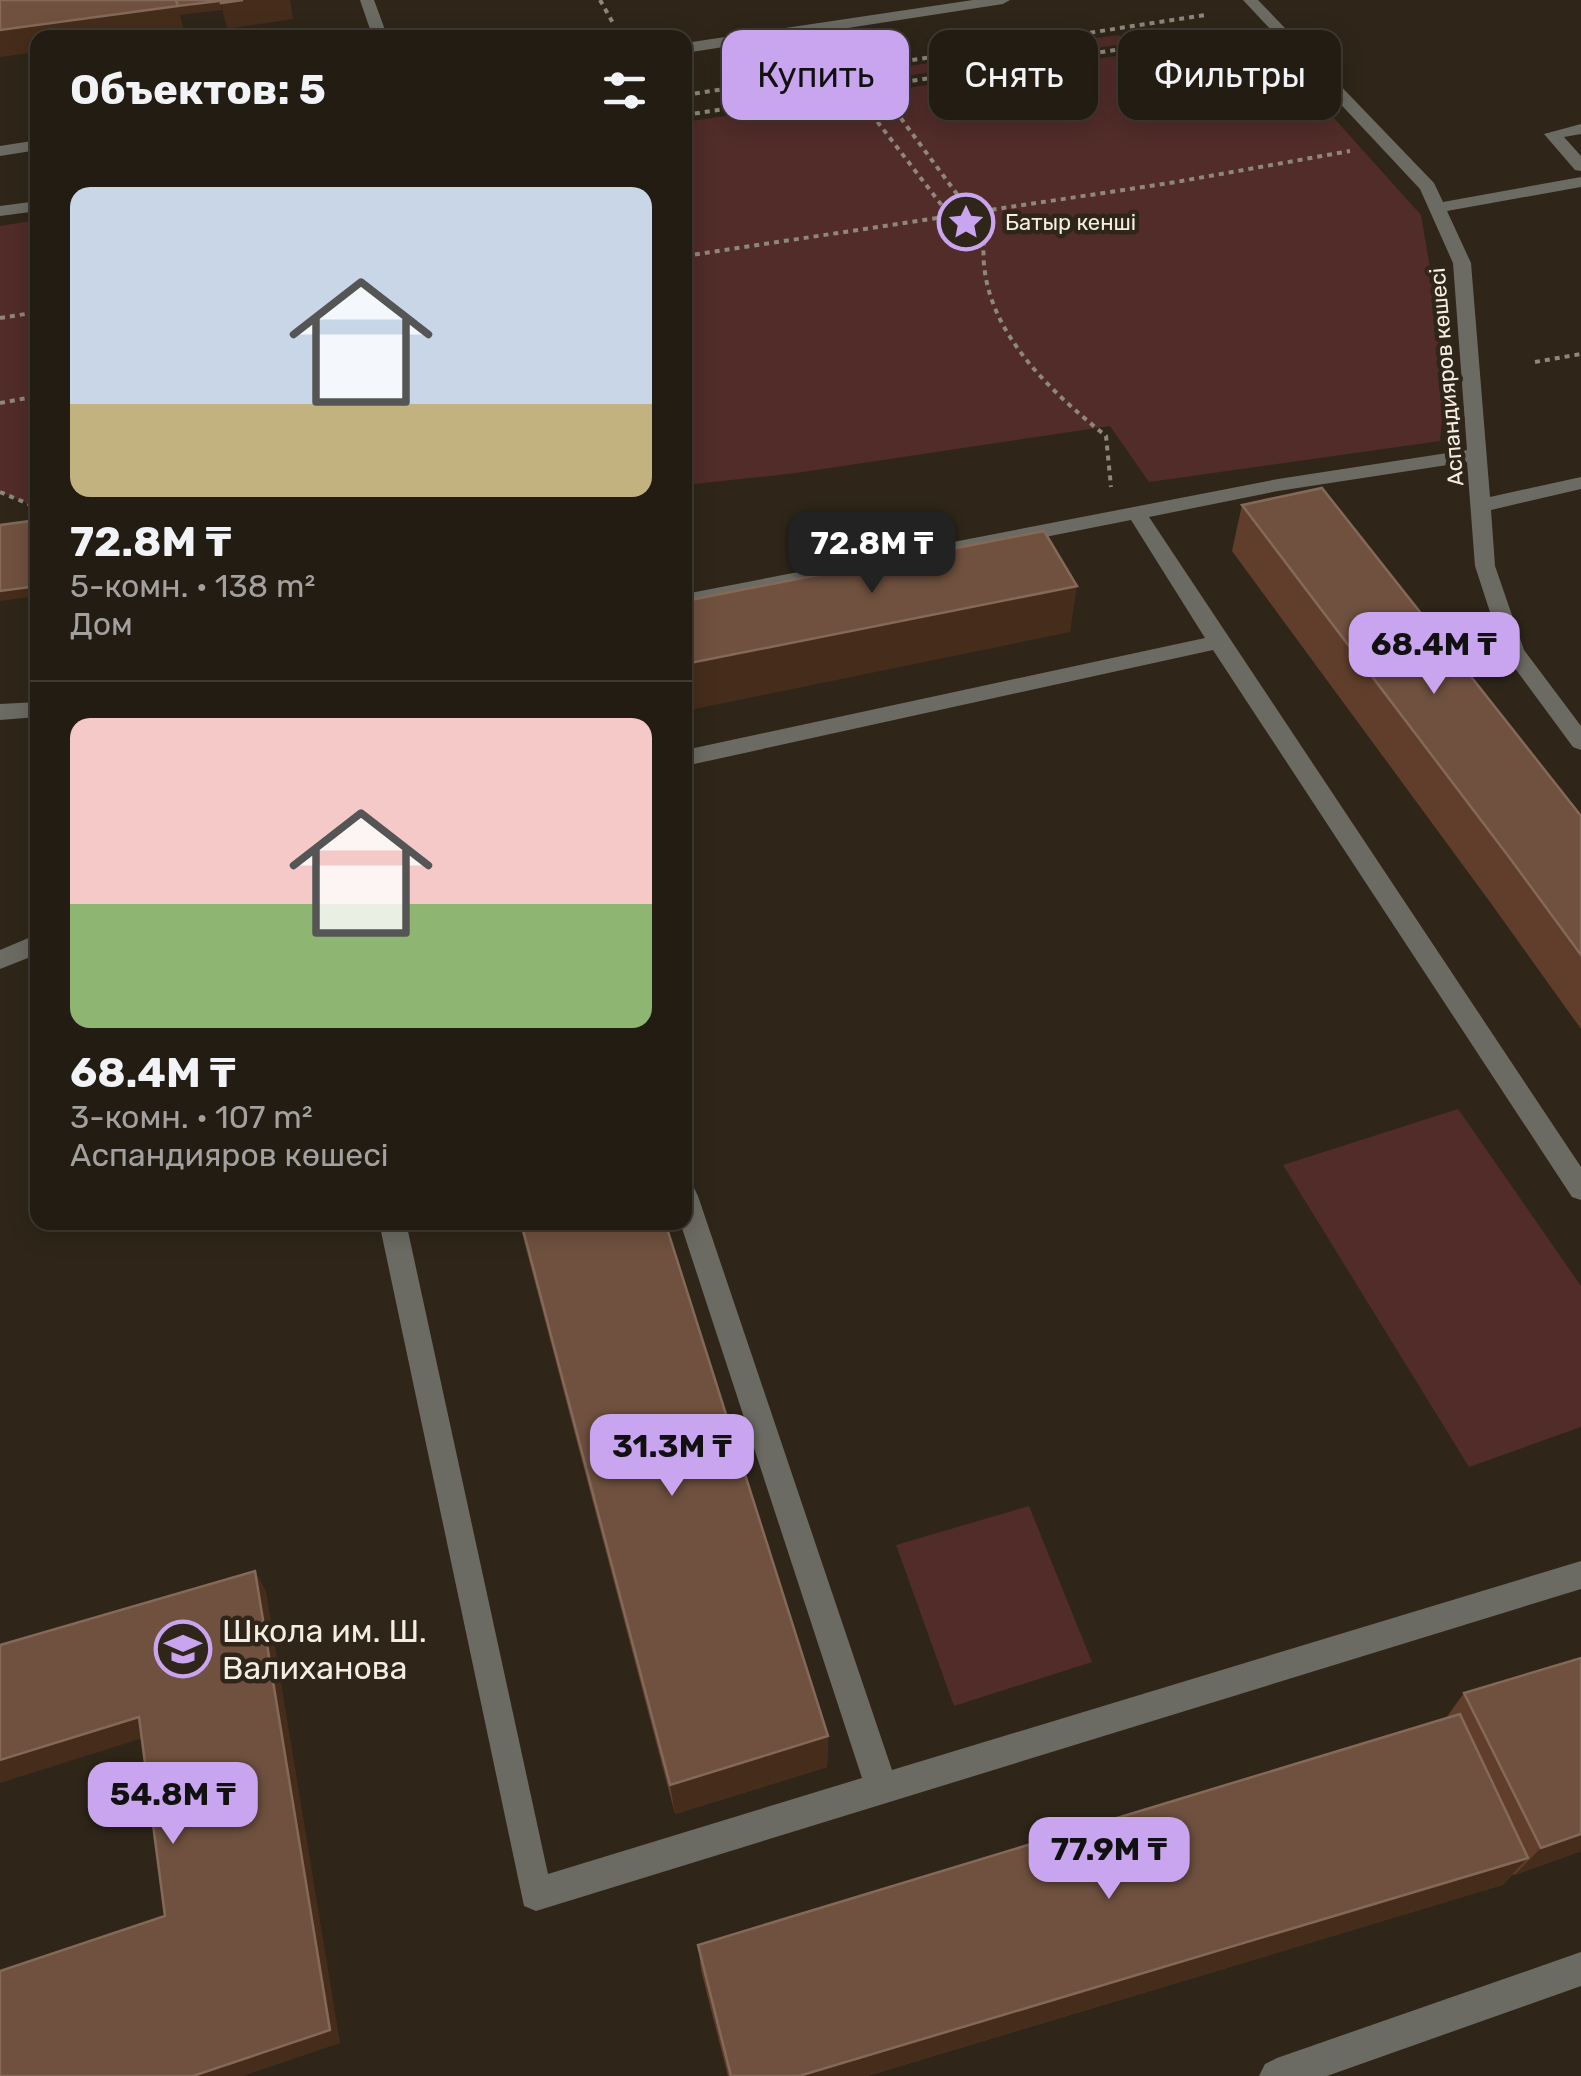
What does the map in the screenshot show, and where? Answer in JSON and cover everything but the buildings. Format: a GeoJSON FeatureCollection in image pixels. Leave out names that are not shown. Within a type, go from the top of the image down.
{"type":"FeatureCollection","features":[{"type":"Feature","properties":{"kind":"street"},"geometry":{"type":"LineString","coordinates":[[367,0],[378,30]]}},
{"type":"Feature","properties":{"kind":"street"},"geometry":{"type":"LineString","coordinates":[[692,47],[1003,0]]}},
{"type":"Feature","properties":{"kind":"street","name":"Аспандияров көшесі"},"geometry":{"type":"LineString","coordinates":[[1250,0],[1428,187],[1438,208],[1462,262],[1485,566],[1514,652],[1581,742]]}},
{"type":"Feature","properties":{"kind":"street"},"geometry":{"type":"LineString","coordinates":[[1581,129],[1552,134],[1581,166]]}},
{"type":"Feature","properties":{"kind":"street"},"geometry":{"type":"LineString","coordinates":[[0,151],[30,147]]}},
{"type":"Feature","properties":{"kind":"street"},"geometry":{"type":"LineString","coordinates":[[1438,208],[1581,182]]}},
{"type":"Feature","properties":{"kind":"street"},"geometry":{"type":"LineString","coordinates":[[0,212],[30,207]]}},
{"type":"Feature","properties":{"kind":"street"},"geometry":{"type":"LineString","coordinates":[[692,599],[1278,485],[1475,455]]}},
{"type":"Feature","properties":{"kind":"street"},"geometry":{"type":"LineString","coordinates":[[1479,506],[1581,484]]}},
{"type":"Feature","properties":{"kind":"street"},"geometry":{"type":"LineString","coordinates":[[1136,512],[1581,1189]]}},
{"type":"Feature","properties":{"kind":"street"},"geometry":{"type":"LineString","coordinates":[[692,756],[1218,642]]}},
{"type":"Feature","properties":{"kind":"street"},"geometry":{"type":"LineString","coordinates":[[0,712],[30,710]]}},
{"type":"Feature","properties":{"kind":"street"},"geometry":{"type":"LineString","coordinates":[[0,960],[30,946]]}},
{"type":"Feature","properties":{"kind":"street"},"geometry":{"type":"LineString","coordinates":[[692,1217],[882,1788]]}},
{"type":"Feature","properties":{"kind":"street"},"geometry":{"type":"LineString","coordinates":[[394,1230],[536,1894],[1581,1575]]}},
{"type":"Feature","properties":{"kind":"street"},"geometry":{"type":"LineString","coordinates":[[1278,2076],[1581,1969]]}},
{"type":"Feature","properties":{"kind":"path"},"geometry":{"type":"LineString","coordinates":[[600,0],[613,23]]}},
{"type":"Feature","properties":{"kind":"path"},"geometry":{"type":"LineString","coordinates":[[1098,31],[1205,15]]}},
{"type":"Feature","properties":{"kind":"path"},"geometry":{"type":"LineString","coordinates":[[1130,26],[1134,30]]}},
{"type":"Feature","properties":{"kind":"path"},"geometry":{"type":"LineString","coordinates":[[692,94],[722,90]]}},
{"type":"Feature","properties":{"kind":"path"},"geometry":{"type":"LineString","coordinates":[[692,114],[722,109]]}},
{"type":"Feature","properties":{"kind":"path"},"geometry":{"type":"LineString","coordinates":[[876,120],[950,216]]}},
{"type":"Feature","properties":{"kind":"path"},"geometry":{"type":"LineString","coordinates":[[903,120],[985,232],[979,250],[983,277],[1001,320],[1027,361],[1075,412],[1106,436],[1111,490],[1136,512]]}},
{"type":"Feature","properties":{"kind":"path"},"geometry":{"type":"LineString","coordinates":[[692,255],[1354,151]]}},
{"type":"Feature","properties":{"kind":"path"},"geometry":{"type":"LineString","coordinates":[[0,318],[30,313]]}},
{"type":"Feature","properties":{"kind":"path"},"geometry":{"type":"LineString","coordinates":[[1534,362],[1581,354]]}},
{"type":"Feature","properties":{"kind":"path"},"geometry":{"type":"LineString","coordinates":[[0,402],[30,397]]}},
{"type":"Feature","properties":{"kind":"path"},"geometry":{"type":"LineString","coordinates":[[0,492],[30,505]]}},
{"type":"Feature","properties":{"kind":"shaded area"},"geometry":{"type":"Polygon","coordinates":[[[1118,35],[1118,45],[1098,48],[1098,38],[1118,35]]]}},
{"type":"Feature","properties":{"kind":"shaded area"},"geometry":{"type":"Polygon","coordinates":[[[1118,56],[1118,120],[1336,120],[1421,215],[1447,368],[1440,441],[1149,482],[1110,426],[796,473],[692,484],[692,121],[722,116],[722,120],[909,120],[909,88],[929,85],[929,120],[1098,120],[1098,59],[1118,56]]]}},
{"type":"Feature","properties":{"kind":"shaded area"},"geometry":{"type":"Polygon","coordinates":[[[929,63],[929,72],[909,75],[909,66],[929,63]]]}},
{"type":"Feature","properties":{"kind":"shaded area"},"geometry":{"type":"Polygon","coordinates":[[[30,221],[30,505],[0,492],[0,226],[30,221]]]}},
{"type":"Feature","properties":{"kind":"shaded area"},"geometry":{"type":"Polygon","coordinates":[[[1458,1109],[1581,1286],[1581,1427],[1469,1467],[1283,1165],[1458,1109]]]}},
{"type":"Feature","properties":{"kind":"shaded area"},"geometry":{"type":"Polygon","coordinates":[[[1029,1506],[1092,1662],[954,1706],[896,1545],[1029,1506]]]}},
{"type":"Feature","properties":{"kind":"place","name":"Батыр кенші"},"geometry":{"type":"Point","coordinates":[966,222]}},
{"type":"Feature","properties":{"kind":"place","name":"Школа им. Ш. Валиханова"},"geometry":{"type":"Point","coordinates":[183,1649]}}]}
